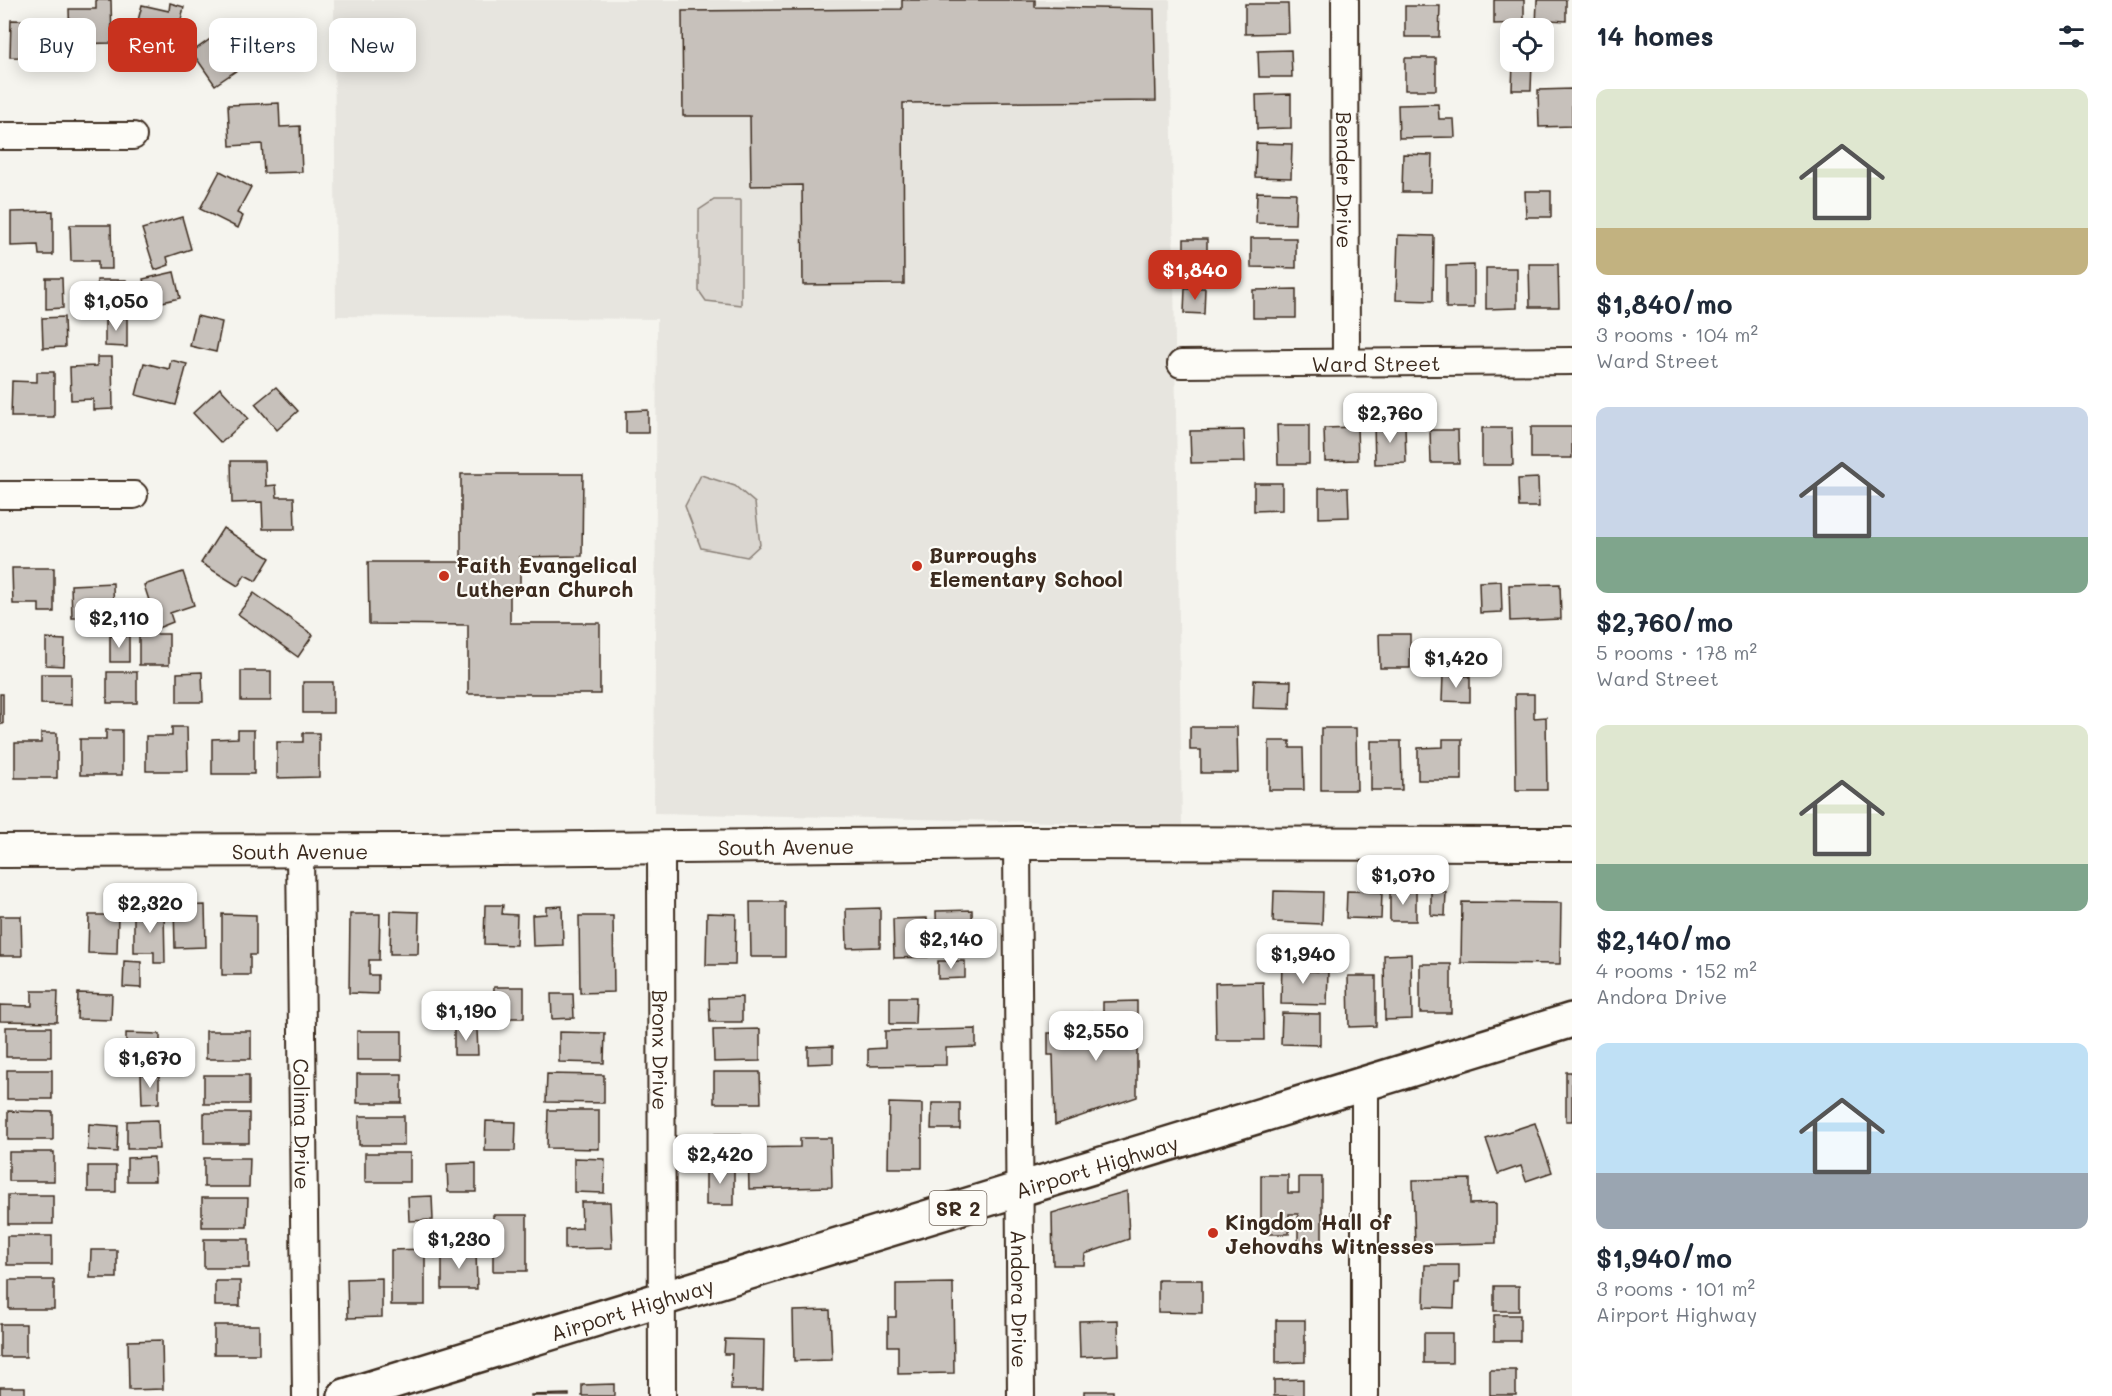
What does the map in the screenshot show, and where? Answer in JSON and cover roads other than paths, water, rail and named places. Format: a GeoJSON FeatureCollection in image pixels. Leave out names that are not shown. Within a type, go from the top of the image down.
{"type":"FeatureCollection","features":[{"type":"Feature","properties":{"kind":"main road","name":"Airport Highway"},"geometry":{"type":"LineString","coordinates":[[345,1396],[1572,1020]]}},
{"type":"Feature","properties":{"kind":"street","name":"Bender Drive"},"geometry":{"type":"LineString","coordinates":[[1345,0],[1346,361]]}},
{"type":"Feature","properties":{"kind":"street"},"geometry":{"type":"LineString","coordinates":[[0,136],[133,136]]}},
{"type":"Feature","properties":{"kind":"street","name":"Ward Street"},"geometry":{"type":"LineString","coordinates":[[1181,364],[1572,360]]}},
{"type":"Feature","properties":{"kind":"street"},"geometry":{"type":"LineString","coordinates":[[0,495],[134,495]]}},
{"type":"Feature","properties":{"kind":"street","name":"South Avenue"},"geometry":{"type":"LineString","coordinates":[[0,851],[300,851],[1017,843],[1572,844]]}},
{"type":"Feature","properties":{"kind":"street","name":"Andora Drive"},"geometry":{"type":"LineString","coordinates":[[1017,843],[1021,1396]]}},
{"type":"Feature","properties":{"kind":"street","name":"Bronx Drive"},"geometry":{"type":"LineString","coordinates":[[661,848],[662,1396]]}},
{"type":"Feature","properties":{"kind":"street","name":"Colima Drive"},"geometry":{"type":"LineString","coordinates":[[300,851],[306,1396]]}},
{"type":"Feature","properties":{"kind":"street"},"geometry":{"type":"LineString","coordinates":[[1365,1085],[1365,1396]]}},
{"type":"Feature","properties":{"kind":"place","name":"Burroughs Elementary School"},"geometry":{"type":"Point","coordinates":[917,566]}},
{"type":"Feature","properties":{"kind":"place","name":"Faith Evangelical Lutheran Church"},"geometry":{"type":"Point","coordinates":[444,576]}},
{"type":"Feature","properties":{"kind":"place","name":"Kingdom Hall of Jehovahs Witnesses"},"geometry":{"type":"Point","coordinates":[1213,1233]}}]}
